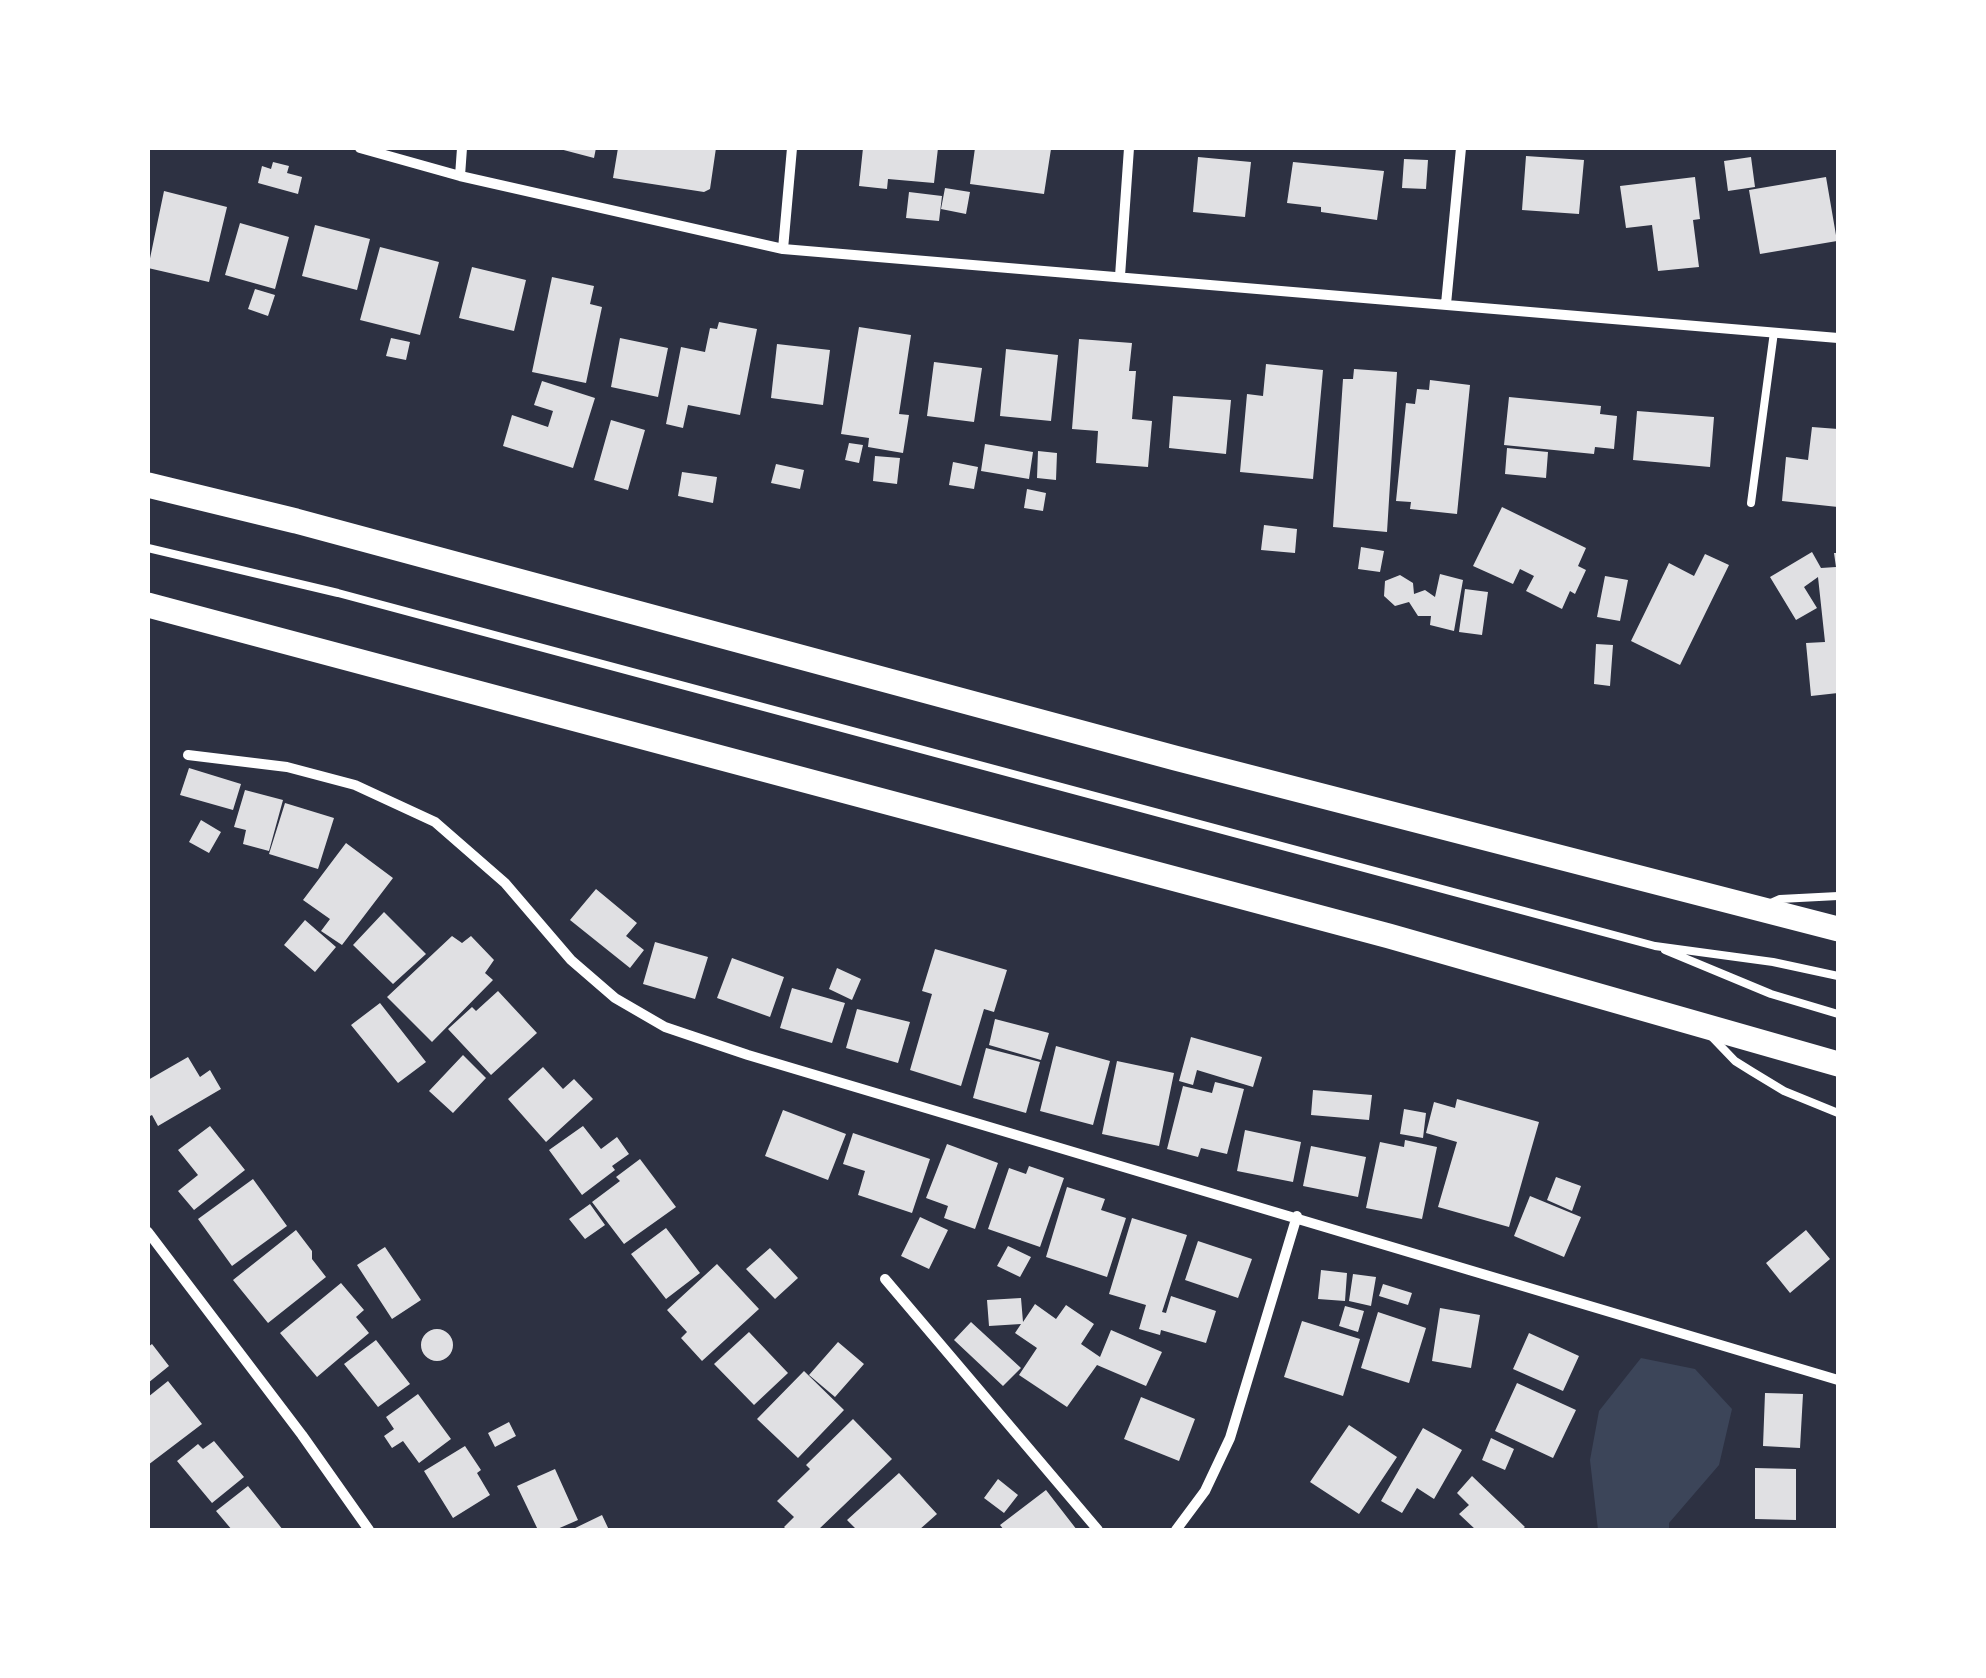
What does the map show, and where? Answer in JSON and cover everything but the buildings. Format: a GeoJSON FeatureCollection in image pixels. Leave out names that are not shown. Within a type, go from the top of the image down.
{"type":"FeatureCollection","features":[{"type":"Feature","properties":{"kind":"main road"},"geometry":{"type":"LineString","coordinates":[[148,486],[296,521],[1174,758],[1838,930]]}},
{"type":"Feature","properties":{"kind":"main road"},"geometry":{"type":"LineString","coordinates":[[148,605],[1389,936],[1838,1064]]}},
{"type":"Feature","properties":{"kind":"street"},"geometry":{"type":"LineString","coordinates":[[360,148],[460,176],[784,249],[1838,338]]}},
{"type":"Feature","properties":{"kind":"street"},"geometry":{"type":"LineString","coordinates":[[460,176],[462,148]]}},
{"type":"Feature","properties":{"kind":"street"},"geometry":{"type":"LineString","coordinates":[[784,249],[792,148]]}},
{"type":"Feature","properties":{"kind":"street"},"geometry":{"type":"LineString","coordinates":[[1120,276],[1129,148]]}},
{"type":"Feature","properties":{"kind":"street"},"geometry":{"type":"LineString","coordinates":[[1446,304],[1461,148]]}},
{"type":"Feature","properties":{"kind":"street"},"geometry":{"type":"LineString","coordinates":[[188,756],[287,767],[355,785],[435,822],[506,883],[571,960],[615,998],[665,1027],[1838,1380]]}},
{"type":"Feature","properties":{"kind":"street"},"geometry":{"type":"LineString","coordinates":[[1176,1530],[1205,1491],[1230,1438],[1297,1216]]}},
{"type":"Feature","properties":{"kind":"street"},"geometry":{"type":"LineString","coordinates":[[148,1232],[369,1530]]}},
{"type":"Feature","properties":{"kind":"street"},"geometry":{"type":"LineString","coordinates":[[884,1279],[1098,1530]]}},
{"type":"Feature","properties":{"kind":"lane"},"geometry":{"type":"LineString","coordinates":[[1751,503],[1774,332]]}},
{"type":"Feature","properties":{"kind":"lane"},"geometry":{"type":"LineString","coordinates":[[148,548],[338,593],[1655,946],[1773,962],[1838,976]]}},
{"type":"Feature","properties":{"kind":"lane"},"geometry":{"type":"LineString","coordinates":[[1758,910],[1780,899],[1838,896]]}},
{"type":"Feature","properties":{"kind":"lane"},"geometry":{"type":"LineString","coordinates":[[1655,946],[1771,994],[1838,1014]]}},
{"type":"Feature","properties":{"kind":"lane"},"geometry":{"type":"LineString","coordinates":[[1699,1023],[1750,1071],[1784,1091],[1838,1113]]}},
{"type":"Feature","properties":{"kind":"shaded area"},"geometry":{"type":"Polygon","coordinates":[[[1641,1358],[1695,1369],[1732,1409],[1719,1465],[1669,1523],[1669,1530],[1598,1530],[1590,1460],[1599,1411],[1641,1358]]]}}]}
